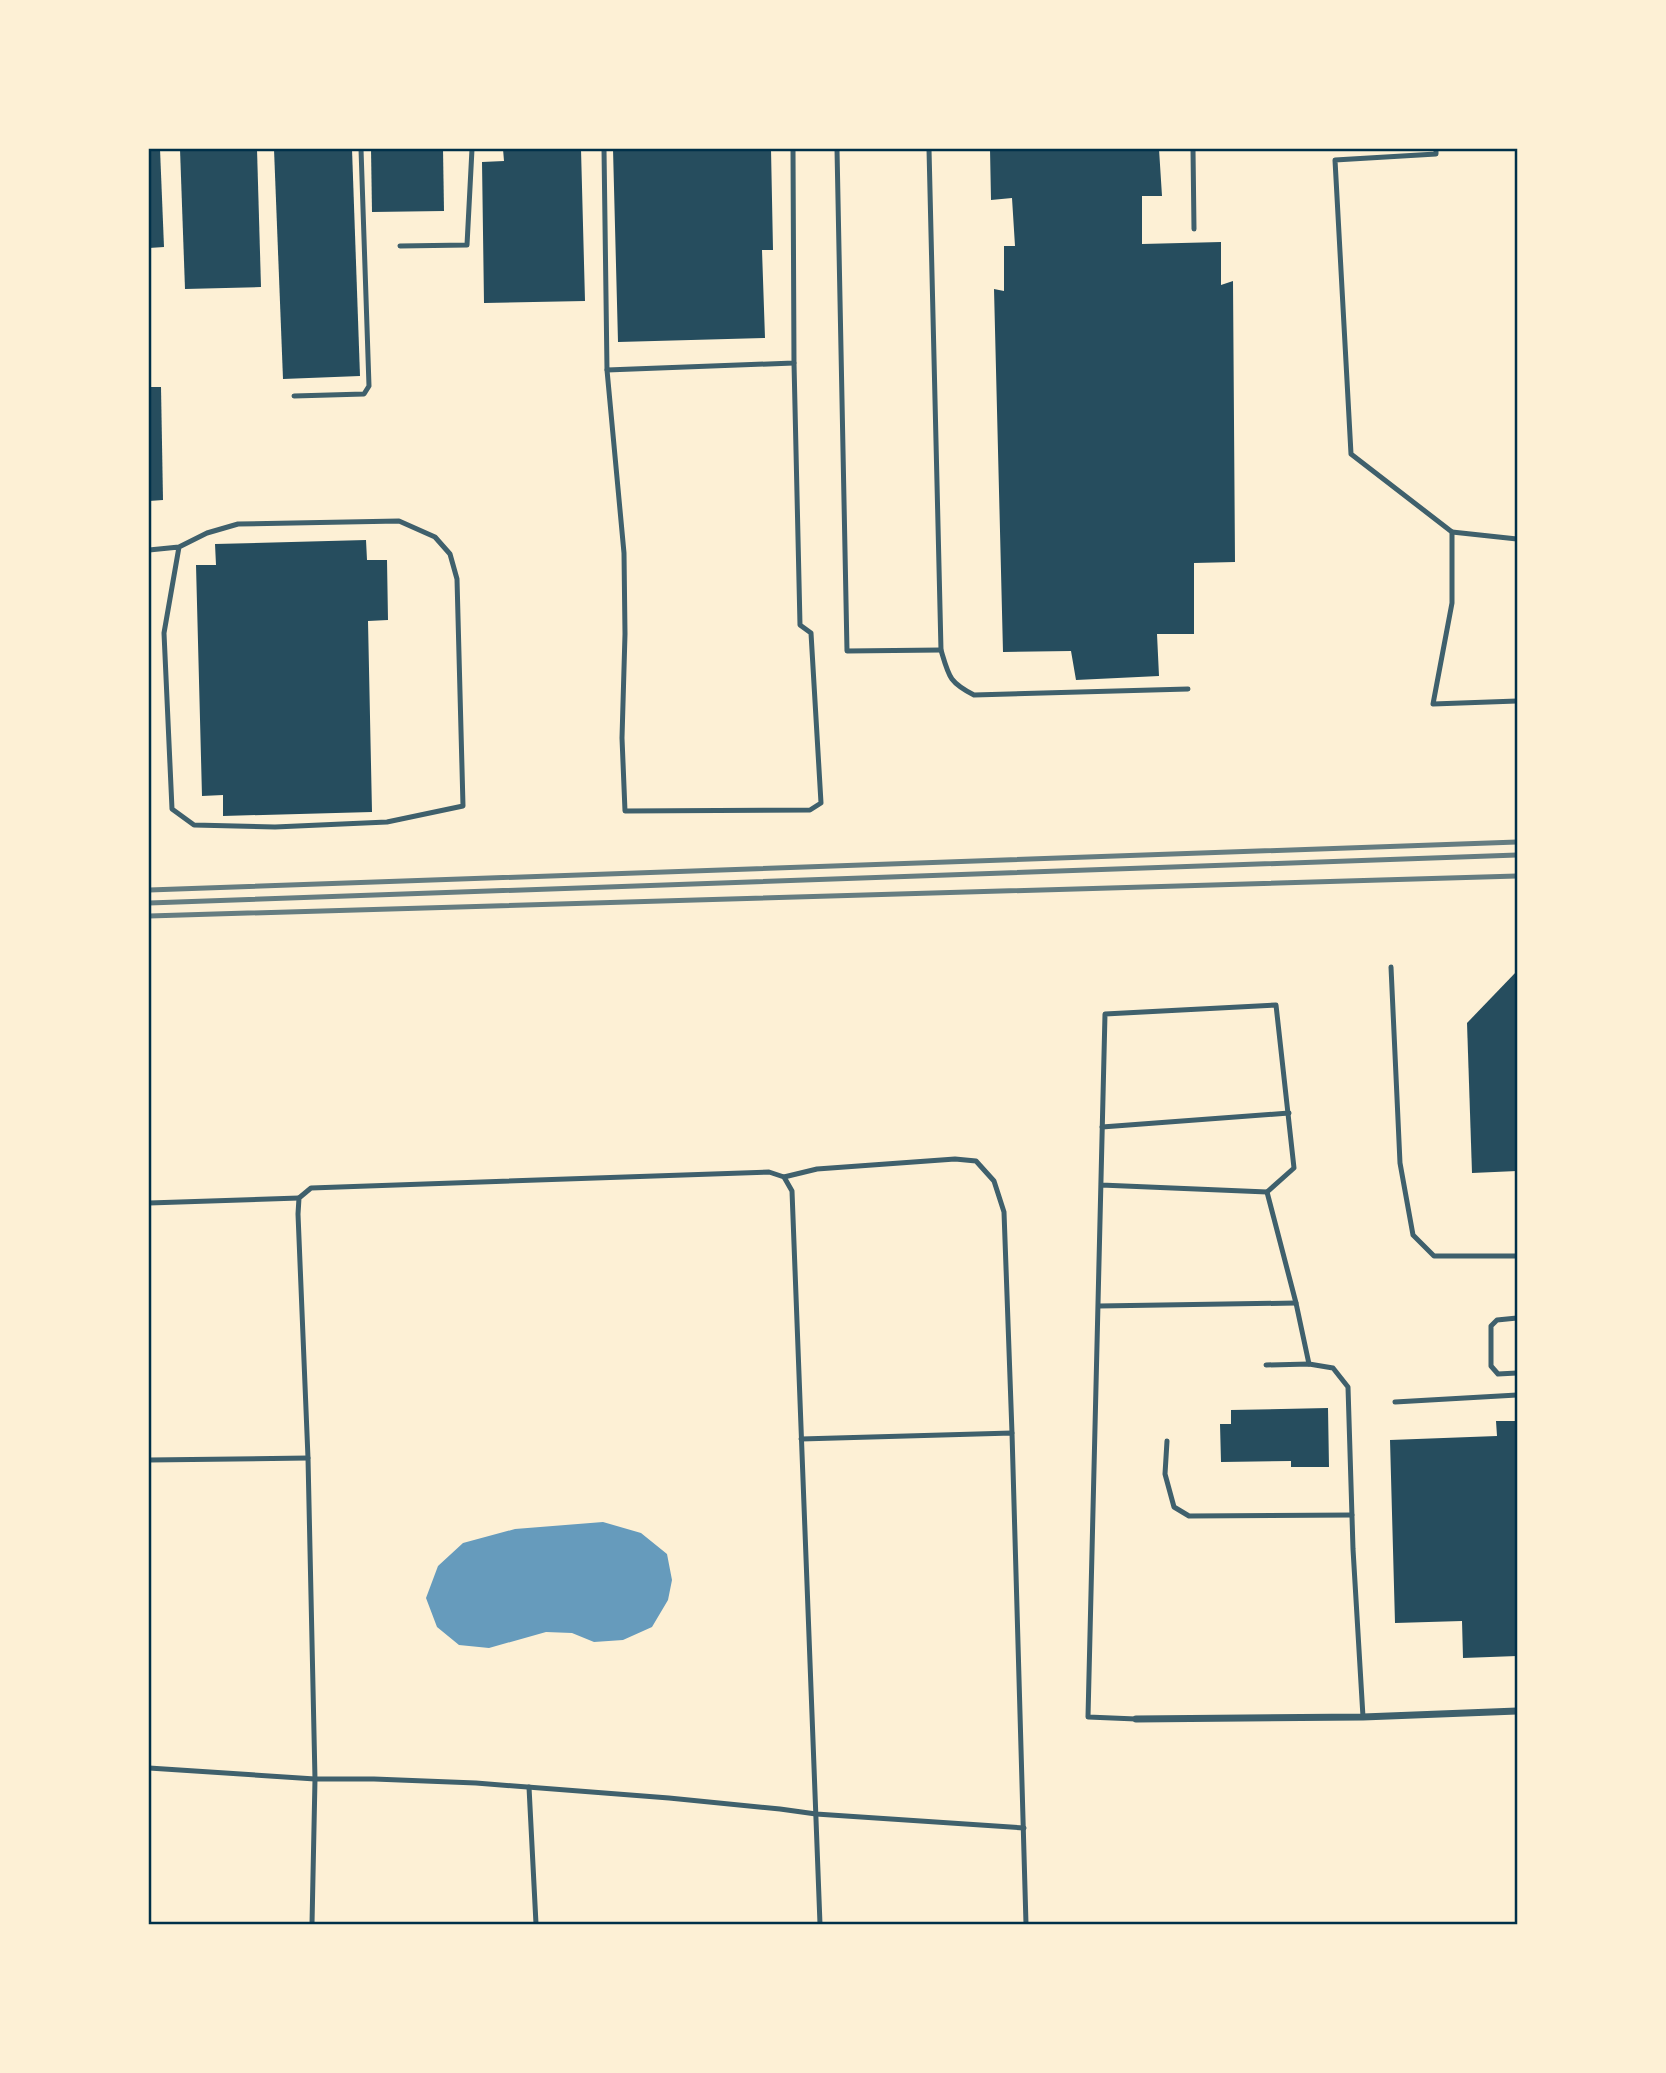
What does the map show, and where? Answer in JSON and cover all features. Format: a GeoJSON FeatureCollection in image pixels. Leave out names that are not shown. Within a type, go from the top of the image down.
{"type":"FeatureCollection","features":[{"type":"Feature","properties":{"kind":"street"},"geometry":{"type":"LineString","coordinates":[[1136,1719],[1363,1717],[1517,1711]]}},
{"type":"Feature","properties":{"kind":"lane"},"geometry":{"type":"LineString","coordinates":[[294,396],[364,394],[369,386],[361,149]]}},
{"type":"Feature","properties":{"kind":"lane"},"geometry":{"type":"LineString","coordinates":[[400,246],[467,245],[472,149]]}},
{"type":"Feature","properties":{"kind":"lane"},"geometry":{"type":"LineString","coordinates":[[604,149],[607,370],[624,553],[622,738],[625,811],[810,810],[821,803],[811,634],[800,625],[794,363],[793,149]]}},
{"type":"Feature","properties":{"kind":"lane"},"geometry":{"type":"LineString","coordinates":[[837,149],[847,651],[942,650]]}},
{"type":"Feature","properties":{"kind":"lane"},"geometry":{"type":"LineString","coordinates":[[929,149],[942,650],[948,676],[958,687],[974,695],[1188,689]]}},
{"type":"Feature","properties":{"kind":"lane"},"geometry":{"type":"LineString","coordinates":[[1193,149],[1194,229]]}},
{"type":"Feature","properties":{"kind":"lane"},"geometry":{"type":"LineString","coordinates":[[1436,149],[1436,154],[1335,160],[1351,454],[1452,532],[1517,538]]}},
{"type":"Feature","properties":{"kind":"lane"},"geometry":{"type":"LineString","coordinates":[[607,370],[794,363]]}},
{"type":"Feature","properties":{"kind":"lane"},"geometry":{"type":"LineString","coordinates":[[149,550],[179,547],[206,533],[238,524],[399,521],[435,537],[450,554],[457,579],[463,806],[387,822],[275,827],[194,825],[172,809],[164,633],[179,547]]}},
{"type":"Feature","properties":{"kind":"lane"},"geometry":{"type":"LineString","coordinates":[[1452,532],[1452,603],[1433,704],[1517,701]]}},
{"type":"Feature","properties":{"kind":"lane"},"geometry":{"type":"LineString","coordinates":[[1391,967],[1400,1163],[1413,1235],[1434,1256],[1517,1256]]}},
{"type":"Feature","properties":{"kind":"lane"},"geometry":{"type":"LineString","coordinates":[[1101,1185],[1267,1192],[1294,1168],[1276,1005],[1105,1014],[1088,1717],[1136,1719]]}},
{"type":"Feature","properties":{"kind":"lane"},"geometry":{"type":"LineString","coordinates":[[1102,1127],[1289,1113]]}},
{"type":"Feature","properties":{"kind":"lane"},"geometry":{"type":"LineString","coordinates":[[149,1203],[299,1198],[311,1188],[769,1172],[783,1177],[817,1169],[955,1159],[976,1161],[994,1181],[1004,1212],[1026,1924]]}},
{"type":"Feature","properties":{"kind":"lane"},"geometry":{"type":"LineString","coordinates":[[783,1177],[792,1191],[820,1924]]}},
{"type":"Feature","properties":{"kind":"lane"},"geometry":{"type":"LineString","coordinates":[[1267,1192],[1309,1364]]}},
{"type":"Feature","properties":{"kind":"lane"},"geometry":{"type":"LineString","coordinates":[[299,1198],[315,1779],[312,1924]]}},
{"type":"Feature","properties":{"kind":"lane"},"geometry":{"type":"LineString","coordinates":[[1099,1306],[1296,1303]]}},
{"type":"Feature","properties":{"kind":"lane"},"geometry":{"type":"LineString","coordinates":[[1517,1318],[1497,1320],[1491,1326],[1491,1366],[1498,1374],[1517,1373]]}},
{"type":"Feature","properties":{"kind":"lane"},"geometry":{"type":"LineString","coordinates":[[1266,1365],[1309,1364],[1333,1368],[1348,1387],[1363,1717]]}},
{"type":"Feature","properties":{"kind":"lane"},"geometry":{"type":"LineString","coordinates":[[1395,1402],[1517,1395]]}},
{"type":"Feature","properties":{"kind":"lane"},"geometry":{"type":"LineString","coordinates":[[801,1439],[1012,1433]]}},
{"type":"Feature","properties":{"kind":"lane"},"geometry":{"type":"LineString","coordinates":[[1167,1441],[1165,1474],[1174,1507],[1189,1516],[1352,1515]]}},
{"type":"Feature","properties":{"kind":"lane"},"geometry":{"type":"LineString","coordinates":[[149,1460],[308,1458]]}},
{"type":"Feature","properties":{"kind":"lane"},"geometry":{"type":"LineString","coordinates":[[149,1768],[315,1779],[374,1779],[529,1787],[766,1807],[816,1814],[1024,1828]]}},
{"type":"Feature","properties":{"kind":"lane"},"geometry":{"type":"LineString","coordinates":[[529,1787],[536,1924]]}},
{"type":"Feature","properties":{"kind":"water"},"geometry":{"type":"Polygon","coordinates":[[[603,1522],[641,1533],[667,1554],[672,1580],[668,1600],[652,1627],[623,1640],[594,1642],[572,1633],[546,1632],[489,1648],[459,1645],[437,1627],[426,1598],[438,1566],[463,1543],[515,1529],[603,1522]]]}},
{"type":"Feature","properties":{"kind":"building"},"geometry":{"type":"Polygon","coordinates":[[[149,149],[160,149],[164,247],[149,248],[149,149]]]}},
{"type":"Feature","properties":{"kind":"building"},"geometry":{"type":"Polygon","coordinates":[[[180,149],[257,149],[261,287],[185,289],[180,149]]]}},
{"type":"Feature","properties":{"kind":"building"},"geometry":{"type":"Polygon","coordinates":[[[274,149],[352,149],[360,376],[283,379],[274,149]]]}},
{"type":"Feature","properties":{"kind":"building"},"geometry":{"type":"Polygon","coordinates":[[[371,149],[443,149],[444,211],[372,212],[371,149]]]}},
{"type":"Feature","properties":{"kind":"building"},"geometry":{"type":"Polygon","coordinates":[[[503,149],[581,149],[585,301],[484,303],[482,162],[504,161],[503,149]]]}},
{"type":"Feature","properties":{"kind":"building"},"geometry":{"type":"Polygon","coordinates":[[[613,149],[771,149],[773,250],[762,250],[765,338],[618,342],[613,149]]]}},
{"type":"Feature","properties":{"kind":"building"},"geometry":{"type":"Polygon","coordinates":[[[990,149],[1159,149],[1162,196],[1142,196],[1142,244],[1221,242],[1221,285],[1233,281],[1235,562],[1194,563],[1194,634],[1157,634],[1159,676],[1076,680],[1071,651],[1003,652],[994,289],[1004,291],[1004,246],[1015,246],[1012,198],[991,200],[990,149]]]}},
{"type":"Feature","properties":{"kind":"building"},"geometry":{"type":"Polygon","coordinates":[[[149,387],[161,387],[163,500],[149,501],[149,387]]]}},
{"type":"Feature","properties":{"kind":"building"},"geometry":{"type":"Polygon","coordinates":[[[366,540],[367,560],[387,560],[388,620],[368,621],[372,812],[223,816],[223,795],[202,796],[196,565],[216,565],[215,544],[366,540]]]}},
{"type":"Feature","properties":{"kind":"building"},"geometry":{"type":"Polygon","coordinates":[[[1517,971],[1517,1171],[1472,1173],[1467,1023],[1517,971]]]}},
{"type":"Feature","properties":{"kind":"building"},"geometry":{"type":"Polygon","coordinates":[[[1328,1408],[1329,1467],[1291,1467],[1291,1461],[1221,1462],[1220,1424],[1231,1424],[1231,1410],[1328,1408]]]}},
{"type":"Feature","properties":{"kind":"building"},"geometry":{"type":"Polygon","coordinates":[[[1496,1421],[1517,1421],[1517,1656],[1463,1658],[1462,1621],[1395,1623],[1390,1440],[1497,1436],[1496,1421]]]}},
{"type":"Feature","properties":{"kind":"railway"},"geometry":{"type":"LineString","coordinates":[[149,890],[1517,842]]}},
{"type":"Feature","properties":{"kind":"railway"},"geometry":{"type":"LineString","coordinates":[[149,903],[1517,855]]}},
{"type":"Feature","properties":{"kind":"railway"},"geometry":{"type":"LineString","coordinates":[[149,916],[1517,876]]}}]}
